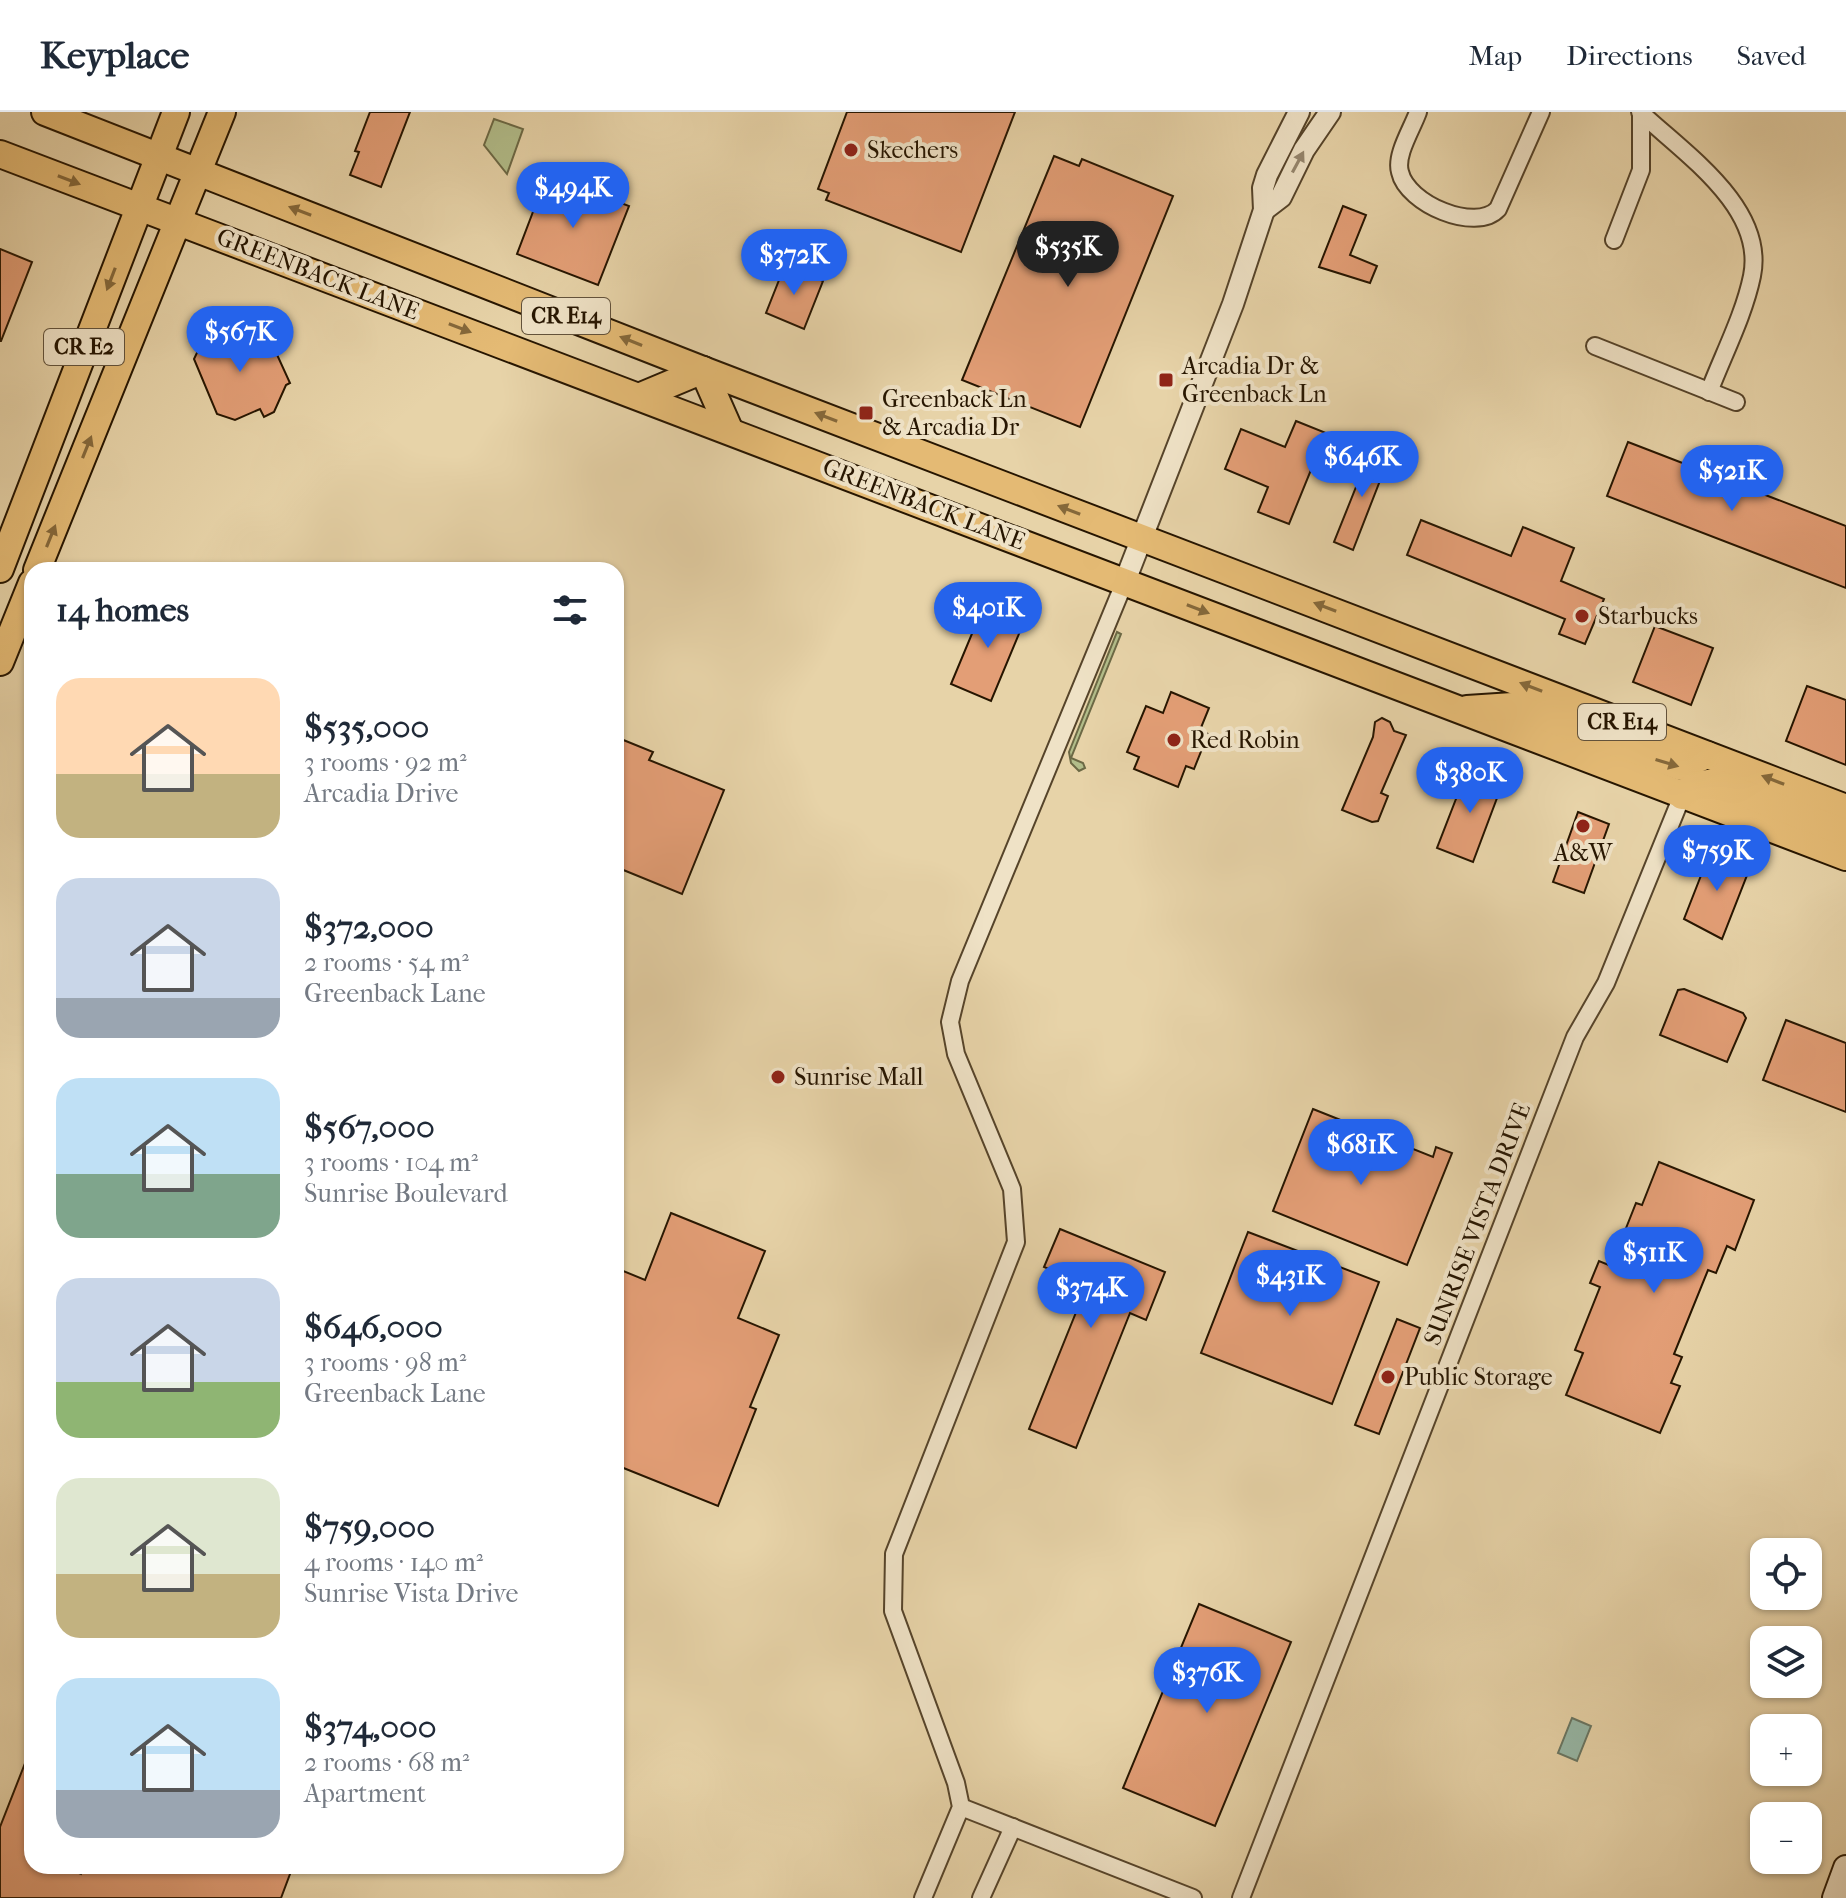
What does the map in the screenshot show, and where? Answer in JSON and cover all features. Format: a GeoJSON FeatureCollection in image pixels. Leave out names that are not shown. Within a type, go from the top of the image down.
{"type":"FeatureCollection","features":[{"type":"Feature","properties":{"kind":"main road","name":"GREENBACK LANE"},"geometry":{"type":"LineString","coordinates":[[45,112],[703,370],[1846,808]]}},
{"type":"Feature","properties":{"kind":"main road","name":"CR E2"},"geometry":{"type":"LineString","coordinates":[[0,569],[176,112]]}},
{"type":"Feature","properties":{"kind":"main road","name":"CR E2"},"geometry":{"type":"LineString","coordinates":[[40,562],[222,112]]}},
{"type":"Feature","properties":{"kind":"main road","name":"GREENBACK LANE"},"geometry":{"type":"LineString","coordinates":[[0,154],[729,429],[1846,857]]}},
{"type":"Feature","properties":{"kind":"main road"},"geometry":{"type":"LineString","coordinates":[[641,396],[703,370],[729,429]]}},
{"type":"Feature","properties":{"kind":"main road"},"geometry":{"type":"LineString","coordinates":[[0,662],[24,603]]}},
{"type":"Feature","properties":{"kind":"main road"},"geometry":{"type":"LineString","coordinates":[[1459,710],[1513,706],[1681,767],[1707,755]]}},
{"type":"Feature","properties":{"kind":"main road"},"geometry":{"type":"LineString","coordinates":[[1682,796],[1694,785],[1714,782],[1846,833]]}},
{"type":"Feature","properties":{"kind":"main road"},"geometry":{"type":"LineString","coordinates":[[1835,1898],[1846,1868]]}},
{"type":"Feature","properties":{"kind":"street"},"geometry":{"type":"LineString","coordinates":[[923,1898],[961,1807],[956,1783],[893,1611],[894,1554],[1016,1242],[1012,1189],[956,1054],[950,1022],[965,968],[1125,581],[1233,304],[1264,210],[1263,188],[1267,175],[1299,112]]}},
{"type":"Feature","properties":{"kind":"street"},"geometry":{"type":"LineString","coordinates":[[1264,210],[1281,197],[1299,158],[1330,112]]}},
{"type":"Feature","properties":{"kind":"street"},"geometry":{"type":"LineString","coordinates":[[1418,112],[1399,161],[1406,187],[1423,203],[1478,220],[1491,217],[1498,209],[1541,112]]}},
{"type":"Feature","properties":{"kind":"street"},"geometry":{"type":"LineString","coordinates":[[1614,240],[1641,170],[1641,112]]}},
{"type":"Feature","properties":{"kind":"street"},"geometry":{"type":"LineString","coordinates":[[1641,112],[1735,203],[1752,236],[1753,275],[1709,392]]}},
{"type":"Feature","properties":{"kind":"street"},"geometry":{"type":"LineString","coordinates":[[1595,346],[1736,402]]}},
{"type":"Feature","properties":{"kind":"street","name":"SUNRISE VISTA DRIVE"},"geometry":{"type":"LineString","coordinates":[[1241,1898],[1575,1037],[1606,983],[1682,796]]}},
{"type":"Feature","properties":{"kind":"street"},"geometry":{"type":"LineString","coordinates":[[961,1807],[1193,1898]]}},
{"type":"Feature","properties":{"kind":"street"},"geometry":{"type":"LineString","coordinates":[[981,1898],[1013,1827]]}},
{"type":"Feature","properties":{"kind":"green space"},"geometry":{"type":"Polygon","coordinates":[[[494,119],[523,129],[507,174],[484,145],[494,119]]]}},
{"type":"Feature","properties":{"kind":"green space"},"geometry":{"type":"Polygon","coordinates":[[[1117,632],[1121,634],[1071,758],[1083,763],[1085,768],[1079,771],[1071,763],[1069,752],[1117,632]]]}},
{"type":"Feature","properties":{"kind":"shaded area"},"geometry":{"type":"Polygon","coordinates":[[[1572,1718],[1591,1726],[1577,1761],[1558,1753],[1572,1718]]]}},
{"type":"Feature","properties":{"kind":"building"},"geometry":{"type":"Polygon","coordinates":[[[370,112],[410,112],[381,187],[350,175],[359,152],[355,151],[370,112]]]}},
{"type":"Feature","properties":{"kind":"building"},"geometry":{"type":"Polygon","coordinates":[[[847,112],[1015,112],[961,252],[826,200],[829,193],[818,189],[847,112]]]}},
{"type":"Feature","properties":{"kind":"building"},"geometry":{"type":"Polygon","coordinates":[[[1054,156],[1079,166],[1082,159],[1173,196],[1080,427],[962,380],[1054,156]]]}},
{"type":"Feature","properties":{"kind":"building"},"geometry":{"type":"Polygon","coordinates":[[[547,175],[629,206],[598,285],[517,254],[547,175]]]}},
{"type":"Feature","properties":{"kind":"building"},"geometry":{"type":"Polygon","coordinates":[[[1343,206],[1366,215],[1350,255],[1377,266],[1370,283],[1319,267],[1343,206]]]}},
{"type":"Feature","properties":{"kind":"building"},"geometry":{"type":"Polygon","coordinates":[[[0,249],[32,262],[1,341],[0,341],[0,249]]]}},
{"type":"Feature","properties":{"kind":"building"},"geometry":{"type":"Polygon","coordinates":[[[785,265],[823,281],[804,329],[766,313],[785,265]]]}},
{"type":"Feature","properties":{"kind":"building"},"geometry":{"type":"Polygon","coordinates":[[[205,320],[274,348],[290,383],[286,385],[274,412],[264,417],[260,409],[235,420],[217,414],[194,359],[203,340],[212,338],[205,320]]]}},
{"type":"Feature","properties":{"kind":"building"},"geometry":{"type":"Polygon","coordinates":[[[1296,421],[1326,433],[1289,524],[1258,512],[1268,487],[1225,469],[1241,429],[1285,447],[1296,421]]]}},
{"type":"Feature","properties":{"kind":"building"},"geometry":{"type":"Polygon","coordinates":[[[1628,442],[1846,526],[1846,588],[1607,496],[1628,442]]]}},
{"type":"Feature","properties":{"kind":"building"},"geometry":{"type":"Polygon","coordinates":[[[1372,447],[1390,455],[1353,550],[1334,542],[1372,447]]]}},
{"type":"Feature","properties":{"kind":"building"},"geometry":{"type":"Polygon","coordinates":[[[1421,520],[1511,556],[1523,527],[1574,548],[1561,581],[1604,599],[1585,644],[1559,634],[1565,619],[1407,555],[1421,520]]]}},
{"type":"Feature","properties":{"kind":"building"},"geometry":{"type":"Polygon","coordinates":[[[986,600],[1026,617],[991,701],[951,684],[986,600]]]}},
{"type":"Feature","properties":{"kind":"building"},"geometry":{"type":"Polygon","coordinates":[[[1655,626],[1713,648],[1691,705],[1633,682],[1655,626]]]}},
{"type":"Feature","properties":{"kind":"building"},"geometry":{"type":"Polygon","coordinates":[[[1807,686],[1846,700],[1846,765],[1786,741],[1807,686]]]}},
{"type":"Feature","properties":{"kind":"building","name":"Red Robin"},"geometry":{"type":"Polygon","coordinates":[[[1171,692],[1209,708],[1200,730],[1208,734],[1194,769],[1186,766],[1178,787],[1134,769],[1139,757],[1127,752],[1146,706],[1163,713],[1171,692]]]}},
{"type":"Feature","properties":{"kind":"building"},"geometry":{"type":"Polygon","coordinates":[[[1382,718],[1390,722],[1394,731],[1406,735],[1381,793],[1388,796],[1378,821],[1372,822],[1342,810],[1373,737],[1375,722],[1382,718]]]}},
{"type":"Feature","properties":{"kind":"building"},"geometry":{"type":"Polygon","coordinates":[[[624,740],[653,752],[649,760],[724,790],[682,894],[624,870],[624,740]]]}},
{"type":"Feature","properties":{"kind":"building"},"geometry":{"type":"Polygon","coordinates":[[[1468,768],[1503,782],[1473,862],[1437,848],[1468,768]]]}},
{"type":"Feature","properties":{"kind":"building"},"geometry":{"type":"Polygon","coordinates":[[[1578,812],[1609,824],[1584,893],[1553,882],[1578,812]]]}},
{"type":"Feature","properties":{"kind":"building"},"geometry":{"type":"Polygon","coordinates":[[[1711,850],[1751,865],[1722,939],[1684,919],[1711,850]]]}},
{"type":"Feature","properties":{"kind":"building"},"geometry":{"type":"Polygon","coordinates":[[[1684,989],[1743,1013],[1746,1018],[1727,1062],[1660,1035],[1678,990],[1684,989]]]}},
{"type":"Feature","properties":{"kind":"building"},"geometry":{"type":"Polygon","coordinates":[[[1786,1020],[1846,1043],[1846,1112],[1763,1080],[1786,1020]]]}},
{"type":"Feature","properties":{"kind":"building"},"geometry":{"type":"Polygon","coordinates":[[[1313,1109],[1433,1157],[1436,1147],[1452,1153],[1407,1265],[1273,1211],[1313,1109]]]}},
{"type":"Feature","properties":{"kind":"building"},"geometry":{"type":"Polygon","coordinates":[[[1659,1162],[1754,1200],[1735,1250],[1727,1246],[1716,1273],[1708,1270],[1674,1354],[1682,1357],[1671,1383],[1680,1386],[1660,1433],[1566,1395],[1583,1353],[1575,1350],[1600,1287],[1590,1283],[1599,1261],[1611,1266],[1636,1203],[1642,1205],[1659,1162]]]}},
{"type":"Feature","properties":{"kind":"building"},"geometry":{"type":"Polygon","coordinates":[[[671,1213],[765,1251],[738,1318],[779,1335],[750,1407],[756,1409],[718,1506],[624,1468],[624,1271],[645,1280],[671,1213]]]}},
{"type":"Feature","properties":{"kind":"building"},"geometry":{"type":"Polygon","coordinates":[[[1060,1229],[1165,1272],[1146,1320],[1130,1313],[1076,1448],[1029,1429],[1087,1285],[1044,1267],[1060,1229]]]}},
{"type":"Feature","properties":{"kind":"building"},"geometry":{"type":"Polygon","coordinates":[[[1248,1232],[1379,1282],[1332,1404],[1201,1353],[1248,1232]]]}},
{"type":"Feature","properties":{"kind":"building","name":"Public Storage"},"geometry":{"type":"Polygon","coordinates":[[[1397,1319],[1420,1328],[1379,1434],[1355,1425],[1397,1319]]]}},
{"type":"Feature","properties":{"kind":"building"},"geometry":{"type":"Polygon","coordinates":[[[1199,1604],[1291,1642],[1215,1826],[1123,1788],[1199,1604]]]}},
{"type":"Feature","properties":{"kind":"building"},"geometry":{"type":"Polygon","coordinates":[[[24,1766],[24,1874],[290,1874],[281,1898],[0,1898],[0,1827],[24,1766]]]}},
{"type":"Feature","properties":{"kind":"place","name":"Skechers"},"geometry":{"type":"Point","coordinates":[851,150]}},
{"type":"Feature","properties":{"kind":"place","name":"Arcadia Dr & Greenback Ln"},"geometry":{"type":"Point","coordinates":[1166,380]}},
{"type":"Feature","properties":{"kind":"place","name":"Greenback Ln & Arcadia Dr"},"geometry":{"type":"Point","coordinates":[866,413]}},
{"type":"Feature","properties":{"kind":"place","name":"Starbucks"},"geometry":{"type":"Point","coordinates":[1582,616]}},
{"type":"Feature","properties":{"kind":"place","name":"Red Robin"},"geometry":{"type":"Point","coordinates":[1174,740]}},
{"type":"Feature","properties":{"kind":"place","name":"A&W"},"geometry":{"type":"Point","coordinates":[1583,826]}},
{"type":"Feature","properties":{"kind":"place","name":"Sunrise Mall"},"geometry":{"type":"Point","coordinates":[778,1077]}},
{"type":"Feature","properties":{"kind":"place","name":"Public Storage"},"geometry":{"type":"Point","coordinates":[1388,1377]}}]}
